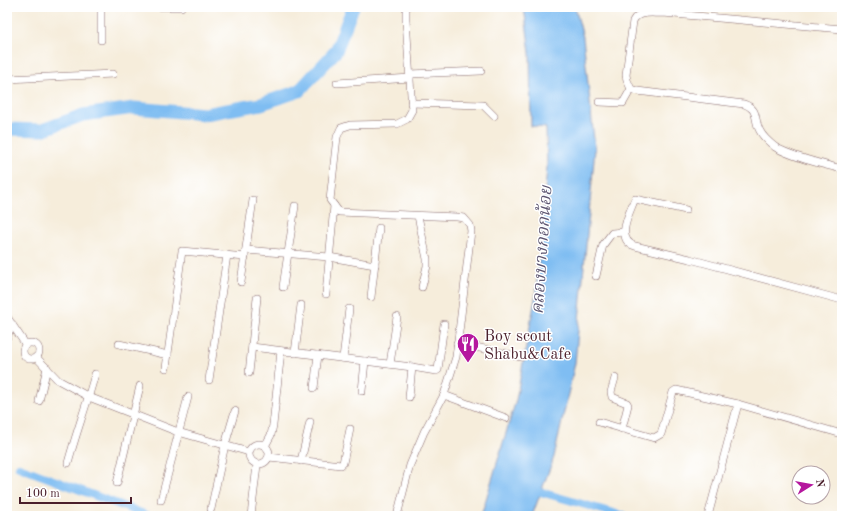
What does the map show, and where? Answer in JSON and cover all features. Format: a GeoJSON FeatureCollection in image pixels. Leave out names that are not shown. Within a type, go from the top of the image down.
{"type":"FeatureCollection","features":[{"type":"Feature","properties":{"kind":"street"},"geometry":{"type":"LineString","coordinates":[[100,7],[101,40]]}},
{"type":"Feature","properties":{"kind":"street"},"geometry":{"type":"LineString","coordinates":[[130,7],[181,7]]}},
{"type":"Feature","properties":{"kind":"street"},"geometry":{"type":"LineString","coordinates":[[397,516],[410,465],[424,432],[444,395],[456,357],[471,231],[470,226],[464,218],[339,212],[330,200],[337,137],[341,128],[350,125],[397,124],[403,122],[411,114],[412,103],[406,7]]}},
{"type":"Feature","properties":{"kind":"street"},"geometry":{"type":"LineString","coordinates":[[842,29],[663,10],[641,14],[633,21],[626,75],[631,89],[637,91],[750,106],[755,112],[759,130],[763,136],[775,146],[800,157],[842,169]]}},
{"type":"Feature","properties":{"kind":"street"},"geometry":{"type":"LineString","coordinates":[[337,83],[481,71]]}},
{"type":"Feature","properties":{"kind":"street"},"geometry":{"type":"LineString","coordinates":[[7,79],[113,74]]}},
{"type":"Feature","properties":{"kind":"street"},"geometry":{"type":"LineString","coordinates":[[599,102],[623,102],[631,89]]}},
{"type":"Feature","properties":{"kind":"street"},"geometry":{"type":"LineString","coordinates":[[412,103],[483,105],[494,116]]}},
{"type":"Feature","properties":{"kind":"street"},"geometry":{"type":"LineString","coordinates":[[686,210],[637,199],[634,201],[624,232],[628,242],[634,246],[690,259],[842,300]]}},
{"type":"Feature","properties":{"kind":"street"},"geometry":{"type":"LineString","coordinates":[[241,282],[253,200]]}},
{"type":"Feature","properties":{"kind":"street"},"geometry":{"type":"LineString","coordinates":[[283,287],[295,206]]}},
{"type":"Feature","properties":{"kind":"street"},"geometry":{"type":"LineString","coordinates":[[326,294],[334,206]]}},
{"type":"Feature","properties":{"kind":"street"},"geometry":{"type":"LineString","coordinates":[[418,216],[427,258],[427,266],[422,287]]}},
{"type":"Feature","properties":{"kind":"street"},"geometry":{"type":"LineString","coordinates":[[371,297],[379,228]]}},
{"type":"Feature","properties":{"kind":"street"},"geometry":{"type":"LineString","coordinates":[[596,276],[603,245],[612,233],[624,232]]}},
{"type":"Feature","properties":{"kind":"street"},"geometry":{"type":"LineString","coordinates":[[166,368],[182,251],[227,255],[288,253],[329,257],[375,265]]}},
{"type":"Feature","properties":{"kind":"street"},"geometry":{"type":"LineString","coordinates":[[209,380],[227,255]]}},
{"type":"Feature","properties":{"kind":"street"},"geometry":{"type":"LineString","coordinates":[[249,373],[257,298]]}},
{"type":"Feature","properties":{"kind":"street"},"geometry":{"type":"LineString","coordinates":[[295,353],[301,305]]}},
{"type":"Feature","properties":{"kind":"street"},"geometry":{"type":"LineString","coordinates":[[343,358],[349,309]]}},
{"type":"Feature","properties":{"kind":"street"},"geometry":{"type":"LineString","coordinates":[[7,317],[26,345]]}},
{"type":"Feature","properties":{"kind":"street"},"geometry":{"type":"LineString","coordinates":[[390,364],[397,317]]}},
{"type":"Feature","properties":{"kind":"street"},"geometry":{"type":"LineString","coordinates":[[7,337],[12,324]]}},
{"type":"Feature","properties":{"kind":"street"},"geometry":{"type":"LineString","coordinates":[[252,347],[437,370],[444,324]]}},
{"type":"Feature","properties":{"kind":"street"},"geometry":{"type":"LineString","coordinates":[[32,343],[37,346],[38,352],[36,357],[30,359],[25,356],[23,350],[26,345],[32,343]]}},
{"type":"Feature","properties":{"kind":"street"},"geometry":{"type":"LineString","coordinates":[[457,343],[521,357]]}},
{"type":"Feature","properties":{"kind":"street"},"geometry":{"type":"LineString","coordinates":[[119,344],[168,355]]}},
{"type":"Feature","properties":{"kind":"street"},"geometry":{"type":"LineString","coordinates":[[265,446],[273,425],[281,351]]}},
{"type":"Feature","properties":{"kind":"street"},"geometry":{"type":"LineString","coordinates":[[314,388],[318,355]]}},
{"type":"Feature","properties":{"kind":"street"},"geometry":{"type":"LineString","coordinates":[[36,357],[58,380],[89,397],[133,416],[178,432],[249,452]]}},
{"type":"Feature","properties":{"kind":"street"},"geometry":{"type":"LineString","coordinates":[[362,391],[365,361]]}},
{"type":"Feature","properties":{"kind":"street"},"geometry":{"type":"LineString","coordinates":[[409,397],[412,367]]}},
{"type":"Feature","properties":{"kind":"street"},"geometry":{"type":"LineString","coordinates":[[39,401],[47,368]]}},
{"type":"Feature","properties":{"kind":"street"},"geometry":{"type":"LineString","coordinates":[[68,463],[76,432],[89,397],[95,374]]}},
{"type":"Feature","properties":{"kind":"street"},"geometry":{"type":"LineString","coordinates":[[615,378],[611,392],[612,397],[627,403],[628,405],[622,429]]}},
{"type":"Feature","properties":{"kind":"street"},"geometry":{"type":"LineString","coordinates":[[117,483],[140,386]]}},
{"type":"Feature","properties":{"kind":"street"},"geometry":{"type":"LineString","coordinates":[[599,422],[652,438],[660,435],[673,392],[676,390],[738,404],[842,434]]}},
{"type":"Feature","properties":{"kind":"street"},"geometry":{"type":"LineString","coordinates":[[444,395],[506,418]]}},
{"type":"Feature","properties":{"kind":"street"},"geometry":{"type":"LineString","coordinates":[[161,500],[188,397]]}},
{"type":"Feature","properties":{"kind":"street"},"geometry":{"type":"LineString","coordinates":[[708,516],[738,404]]}},
{"type":"Feature","properties":{"kind":"street"},"geometry":{"type":"LineString","coordinates":[[211,509],[225,445],[235,410]]}},
{"type":"Feature","properties":{"kind":"street"},"geometry":{"type":"LineString","coordinates":[[301,461],[310,422]]}},
{"type":"Feature","properties":{"kind":"street"},"geometry":{"type":"LineString","coordinates":[[269,457],[341,465],[343,463],[350,429]]}},
{"type":"Feature","properties":{"kind":"street"},"geometry":{"type":"LineString","coordinates":[[257,444],[265,446],[268,449],[269,457],[265,463],[257,465],[250,460],[249,452],[253,446],[257,444]]}},
{"type":"Feature","properties":{"kind":"street"},"geometry":{"type":"LineString","coordinates":[[250,516],[257,465]]}},
{"type":"Feature","properties":{"kind":"water","name":"คลองบางกอกน้อย"},"geometry":{"type":"Polygon","coordinates":[[[524,7],[575,7],[583,37],[595,149],[575,363],[554,457],[532,516],[481,516],[516,400],[536,294],[547,167],[546,128],[531,126],[530,53],[524,7]]]}},
{"type":"Feature","properties":{"kind":"waterway"},"geometry":{"type":"LineString","coordinates":[[7,129],[42,130],[83,115],[134,108],[205,114],[261,104],[299,91],[336,51],[353,7]]}},
{"type":"Feature","properties":{"kind":"waterway"},"geometry":{"type":"LineString","coordinates":[[19,467],[149,516]]}},
{"type":"Feature","properties":{"kind":"waterway"},"geometry":{"type":"LineString","coordinates":[[530,489],[624,516]]}},
{"type":"Feature","properties":{"kind":"place","name":"Boy scout Shabu&Cafe"},"geometry":{"type":"Point","coordinates":[468,364]}}]}
